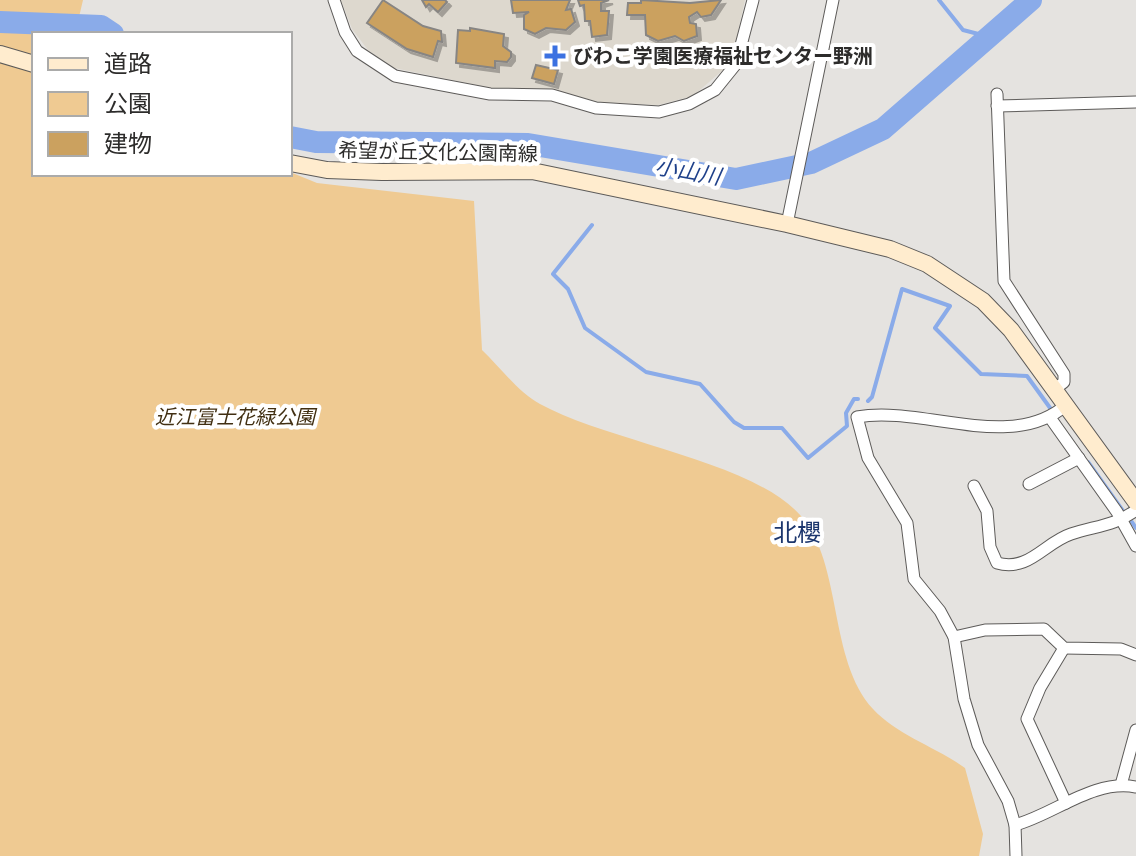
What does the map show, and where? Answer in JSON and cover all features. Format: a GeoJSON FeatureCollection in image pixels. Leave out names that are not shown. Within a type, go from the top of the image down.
{"type":"FeatureCollection","features":[{"type":"Feature","properties":{"kind":"main road"},"geometry":{"type":"LineString","coordinates":[[0,54],[32,63]]}},
{"type":"Feature","properties":{"kind":"main road","name":"希望が丘文化公園南線"},"geometry":{"type":"LineString","coordinates":[[292,163],[327,170],[368,172],[532,171],[787,224],[890,249],[957,281],[1011,330],[1136,502]]}},
{"type":"Feature","properties":{"kind":"street"},"geometry":{"type":"LineString","coordinates":[[334,0],[345,32],[357,51],[375,66],[395,76],[490,94],[552,95],[596,108],[659,112],[689,104],[715,90],[736,64],[753,0]]}},
{"type":"Feature","properties":{"kind":"street"},"geometry":{"type":"LineString","coordinates":[[787,224],[833,0]]}},
{"type":"Feature","properties":{"kind":"street"},"geometry":{"type":"LineString","coordinates":[[1055,389],[1064,382],[1064,374],[1004,281],[997,100],[1136,102]]}},
{"type":"Feature","properties":{"kind":"street"},"geometry":{"type":"LineString","coordinates":[[1016,856],[1015,825],[1008,801],[978,745],[964,699],[954,637],[940,611],[914,579],[907,523],[868,458],[857,417],[897,413],[988,426],[1051,419],[1066,405]]}},
{"type":"Feature","properties":{"kind":"street"},"geometry":{"type":"LineString","coordinates":[[1051,419],[1136,546]]}},
{"type":"Feature","properties":{"kind":"street"},"geometry":{"type":"LineString","coordinates":[[1029,484],[1079,458]]}},
{"type":"Feature","properties":{"kind":"street"},"geometry":{"type":"LineString","coordinates":[[974,486],[987,511],[990,547],[997,563],[1006,565],[1031,560],[1069,534],[1121,521],[1136,510]]}},
{"type":"Feature","properties":{"kind":"street"},"geometry":{"type":"LineString","coordinates":[[954,637],[985,630],[1044,629],[1064,648],[1121,649],[1136,655]]}},
{"type":"Feature","properties":{"kind":"street"},"geometry":{"type":"LineString","coordinates":[[1064,648],[1040,688],[1027,719],[1066,803]]}},
{"type":"Feature","properties":{"kind":"street"},"geometry":{"type":"LineString","coordinates":[[1121,785],[1136,730]]}},
{"type":"Feature","properties":{"kind":"street"},"geometry":{"type":"LineString","coordinates":[[1015,825],[1044,817],[1066,803],[1121,785],[1136,787]]}},
{"type":"Feature","properties":{"kind":"shaded area","name":"びわこ学園医療福祉センター野洲"},"geometry":{"type":"Polygon","coordinates":[[[341,0],[745,0],[731,63],[693,96],[658,105],[603,103],[549,89],[491,88],[394,68],[368,50],[352,29],[341,0]]]}},
{"type":"Feature","properties":{"kind":"green space","name":"近江富士花緑公園"},"geometry":{"type":"Polygon","coordinates":[[[0,0],[83,0],[75,32],[32,32],[32,176],[292,176],[292,173],[317,183],[474,201],[482,350],[517,387],[540,404],[603,430],[716,466],[779,497],[801,516],[824,560],[849,665],[859,689],[873,709],[893,726],[965,768],[983,834],[979,856],[0,856],[0,0]]]}},
{"type":"Feature","properties":{"kind":"building"},"geometry":{"type":"Polygon","coordinates":[[[383,0],[423,26],[441,31],[442,42],[438,41],[433,57],[407,49],[367,23],[383,0]]]}},
{"type":"Feature","properties":{"kind":"building"},"geometry":{"type":"Polygon","coordinates":[[[422,0],[447,2],[438,12],[429,4],[426,7],[422,0]]]}},
{"type":"Feature","properties":{"kind":"building"},"geometry":{"type":"Polygon","coordinates":[[[511,0],[570,0],[566,10],[571,9],[575,22],[566,30],[546,28],[535,34],[524,29],[524,15],[529,12],[513,13],[511,0]]]}},
{"type":"Feature","properties":{"kind":"building"},"geometry":{"type":"Polygon","coordinates":[[[578,0],[609,0],[601,3],[601,11],[609,11],[607,35],[592,37],[590,21],[585,21],[584,5],[580,6],[578,0]]]}},
{"type":"Feature","properties":{"kind":"building"},"geometry":{"type":"Polygon","coordinates":[[[641,0],[690,3],[721,0],[711,15],[701,17],[697,12],[689,17],[690,23],[696,24],[697,36],[684,41],[675,36],[658,41],[646,35],[645,15],[627,15],[628,3],[641,3],[641,0]]]}},
{"type":"Feature","properties":{"kind":"building"},"geometry":{"type":"Polygon","coordinates":[[[470,28],[504,34],[503,46],[511,52],[507,62],[495,61],[495,68],[456,63],[458,30],[470,31],[470,28]]]}},
{"type":"Feature","properties":{"kind":"building"},"geometry":{"type":"Polygon","coordinates":[[[536,65],[558,70],[554,84],[532,78],[536,65]]]}},
{"type":"Feature","properties":{"kind":"waterway"},"geometry":{"type":"LineString","coordinates":[[939,0],[963,30],[990,37]]}},
{"type":"Feature","properties":{"kind":"waterway","name":"小山川"},"geometry":{"type":"LineString","coordinates":[[292,137],[316,142],[528,144],[736,179],[811,163],[883,129],[1031,0]]}},
{"type":"Feature","properties":{"kind":"waterway","name":"小山川"},"geometry":{"type":"LineString","coordinates":[[0,22],[101,26],[110,32]]}},
{"type":"Feature","properties":{"kind":"waterway"},"geometry":{"type":"LineString","coordinates":[[592,225],[553,274],[568,289],[585,328],[646,372],[700,384],[734,422],[744,428],[782,428],[808,458],[847,426],[846,413],[854,399],[858,399]]}},
{"type":"Feature","properties":{"kind":"waterway"},"geometry":{"type":"LineString","coordinates":[[868,401],[872,397],[902,289],[950,306],[935,328],[981,374],[1027,376],[1053,412]]}},
{"type":"Feature","properties":{"kind":"waterway"},"geometry":{"type":"LineString","coordinates":[[1088,462],[1123,511]]}},
{"type":"Feature","properties":{"kind":"waterway"},"geometry":{"type":"LineString","coordinates":[[1132,522],[1136,528]]}},
{"type":"Feature","properties":{"kind":"place","name":"びわこ学園医療福祉センター野洲"},"geometry":{"type":"Point","coordinates":[555,56]}},
{"type":"Feature","properties":{"kind":"district","name":"北櫻"},"geometry":{"type":"Point","coordinates":[797,533]}}]}
